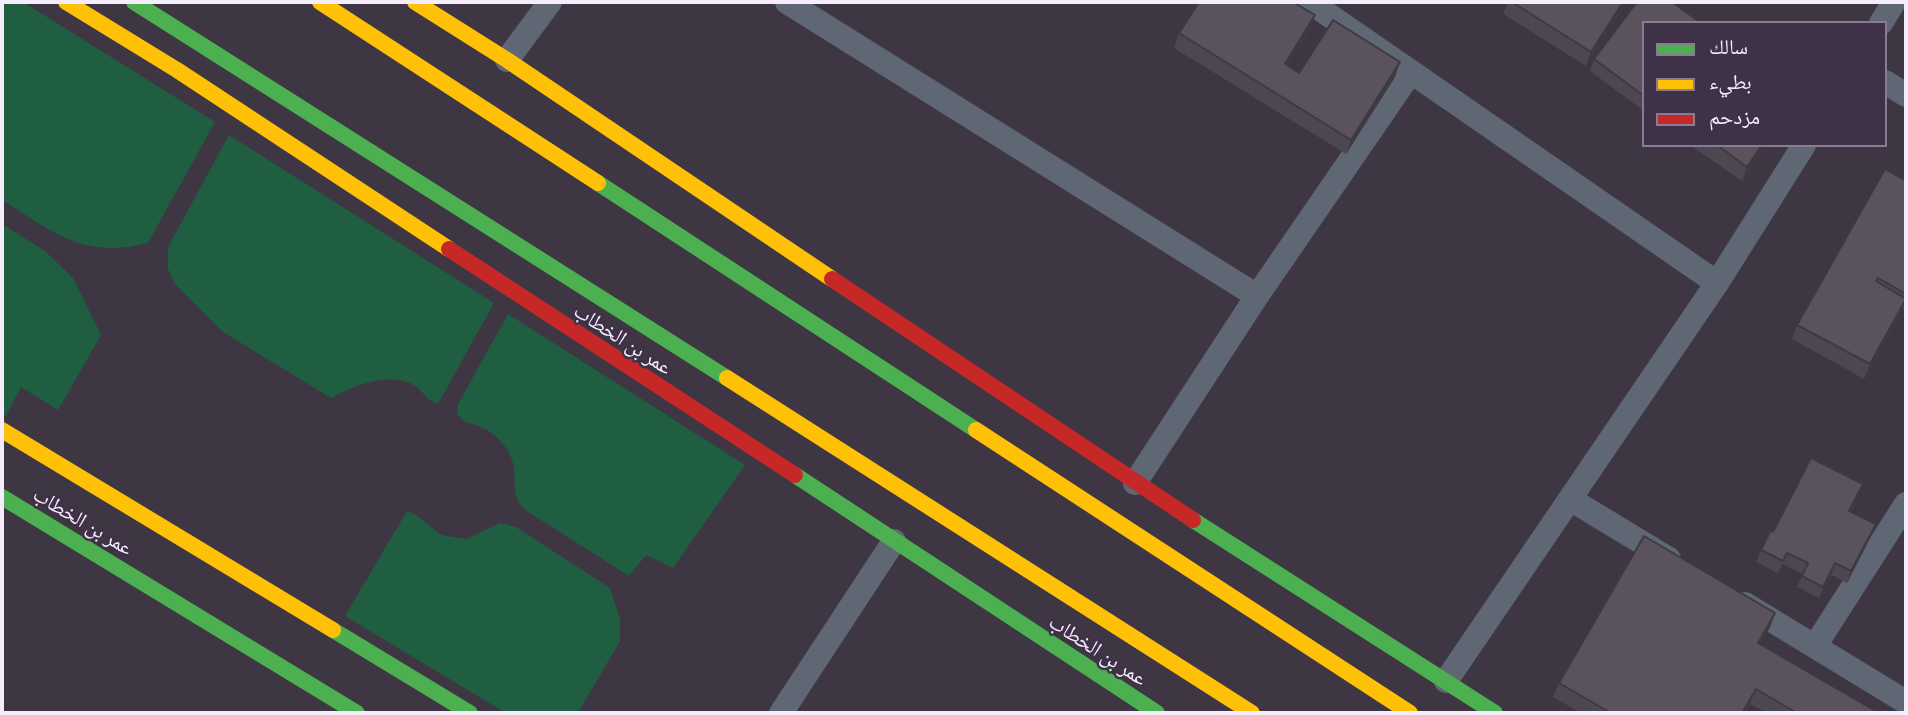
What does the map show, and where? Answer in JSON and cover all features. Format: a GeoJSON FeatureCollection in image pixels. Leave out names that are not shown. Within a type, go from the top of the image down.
{"type":"FeatureCollection","features":[{"type":"Feature","properties":{"kind":"main road","name":"عمر بن الخطاب"},"geometry":{"type":"LineString","coordinates":[[66,2],[177,70],[894,541],[1016,614],[1157,713]]}},
{"type":"Feature","properties":{"kind":"main road"},"geometry":{"type":"LineString","coordinates":[[134,2],[1038,582],[1252,713]]}},
{"type":"Feature","properties":{"kind":"main road"},"geometry":{"type":"LineString","coordinates":[[320,2],[846,337],[1409,713]]}},
{"type":"Feature","properties":{"kind":"main road"},"geometry":{"type":"LineString","coordinates":[[415,2],[506,60],[865,308],[1495,713]]}},
{"type":"Feature","properties":{"kind":"main road","name":"عمر بن الخطاب"},"geometry":{"type":"LineString","coordinates":[[2,430],[470,713]]}},
{"type":"Feature","properties":{"kind":"main road","name":"عمر بن الخطاب"},"geometry":{"type":"LineString","coordinates":[[2,497],[357,713]]}},
{"type":"Feature","properties":{"kind":"street"},"geometry":{"type":"LineString","coordinates":[[506,60],[550,2]]}},
{"type":"Feature","properties":{"kind":"street"},"geometry":{"type":"LineString","coordinates":[[787,2],[1257,296]]}},
{"type":"Feature","properties":{"kind":"street"},"geometry":{"type":"LineString","coordinates":[[1310,2],[1717,283]]}},
{"type":"Feature","properties":{"kind":"street"},"geometry":{"type":"LineString","coordinates":[[1882,21],[1894,2]]}},
{"type":"Feature","properties":{"kind":"street"},"geometry":{"type":"LineString","coordinates":[[1135,482],[1257,296],[1411,72]]}},
{"type":"Feature","properties":{"kind":"street"},"geometry":{"type":"LineString","coordinates":[[1887,83],[1906,95]]}},
{"type":"Feature","properties":{"kind":"street"},"geometry":{"type":"LineString","coordinates":[[1446,681],[1717,283],[1803,147]]}},
{"type":"Feature","properties":{"kind":"street"},"geometry":{"type":"LineString","coordinates":[[1570,499],[1686,569]]}},
{"type":"Feature","properties":{"kind":"street"},"geometry":{"type":"LineString","coordinates":[[1815,646],[1906,504]]}},
{"type":"Feature","properties":{"kind":"street"},"geometry":{"type":"LineString","coordinates":[[781,713],[894,541]]}},
{"type":"Feature","properties":{"kind":"street"},"geometry":{"type":"LineString","coordinates":[[1721,590],[1906,702]]}},
{"type":"Feature","properties":{"kind":"green space"},"geometry":{"type":"Polygon","coordinates":[[[2,2],[23,2],[215,122],[148,243],[105,248],[70,240],[2,200],[2,2]]]}},
{"type":"Feature","properties":{"kind":"green space"},"geometry":{"type":"Polygon","coordinates":[[[229,135],[494,303],[438,404],[417,387],[396,380],[362,384],[331,398],[223,332],[175,284],[168,269],[168,247],[229,135]]]}},
{"type":"Feature","properties":{"kind":"green space"},"geometry":{"type":"Polygon","coordinates":[[[2,224],[45,251],[73,278],[101,335],[58,410],[21,387],[6,416],[2,414],[2,224]]]}},
{"type":"Feature","properties":{"kind":"green space"},"geometry":{"type":"Polygon","coordinates":[[[508,314],[745,465],[673,568],[646,555],[629,576],[525,510],[516,496],[513,466],[506,448],[484,428],[459,417],[458,404],[508,314]]]}},
{"type":"Feature","properties":{"kind":"green space"},"geometry":{"type":"Polygon","coordinates":[[[407,511],[441,535],[466,539],[500,523],[516,527],[610,588],[620,619],[620,641],[578,713],[506,713],[345,616],[407,511]]]}},
{"type":"Feature","properties":{"kind":"building"},"geometry":{"type":"Polygon","coordinates":[[[1199,2],[1293,2],[1315,15],[1285,64],[1299,73],[1333,20],[1400,62],[1351,140],[1179,33],[1199,2]]]}},
{"type":"Feature","properties":{"kind":"building"},"geometry":{"type":"Polygon","coordinates":[[[1512,2],[1623,2],[1591,52],[1512,2]]]}},
{"type":"Feature","properties":{"kind":"building"},"geometry":{"type":"Polygon","coordinates":[[[1637,2],[1672,2],[1698,21],[1642,21],[1642,95],[1594,59],[1637,2]]]}},
{"type":"Feature","properties":{"kind":"building"},"geometry":{"type":"Polygon","coordinates":[[[1720,147],[1761,147],[1747,167],[1720,147]]]}},
{"type":"Feature","properties":{"kind":"building"},"geometry":{"type":"Polygon","coordinates":[[[1885,169],[1906,181],[1906,294],[1878,278],[1876,281],[1906,299],[1870,364],[1797,325],[1885,169]]]}},
{"type":"Feature","properties":{"kind":"building"},"geometry":{"type":"Polygon","coordinates":[[[1811,458],[1863,484],[1849,511],[1876,524],[1851,571],[1835,563],[1823,587],[1802,576],[1808,563],[1787,553],[1783,561],[1761,550],[1811,458]]]}},
{"type":"Feature","properties":{"kind":"building"},"geometry":{"type":"Polygon","coordinates":[[[1644,536],[1775,613],[1758,643],[1879,713],[1797,713],[1756,689],[1742,713],[1611,713],[1559,683],[1644,536]]]}},
{"type":"Feature","properties":{"kind":"traffic: fast"},"geometry":{"type":"LineString","coordinates":[[134,2],[727,378]]}},
{"type":"Feature","properties":{"kind":"traffic: fast"},"geometry":{"type":"LineString","coordinates":[[598,183],[976,430]]}},
{"type":"Feature","properties":{"kind":"traffic: fast"},"geometry":{"type":"LineString","coordinates":[[795,475],[1157,713]]}},
{"type":"Feature","properties":{"kind":"traffic: fast"},"geometry":{"type":"LineString","coordinates":[[2,497],[357,713]]}},
{"type":"Feature","properties":{"kind":"traffic: fast"},"geometry":{"type":"LineString","coordinates":[[1193,520],[1495,713]]}},
{"type":"Feature","properties":{"kind":"traffic: fast"},"geometry":{"type":"LineString","coordinates":[[333,630],[470,713]]}},
{"type":"Feature","properties":{"kind":"traffic: slow"},"geometry":{"type":"LineString","coordinates":[[66,2],[177,70],[449,249]]}},
{"type":"Feature","properties":{"kind":"traffic: slow"},"geometry":{"type":"LineString","coordinates":[[320,2],[598,183]]}},
{"type":"Feature","properties":{"kind":"traffic: slow"},"geometry":{"type":"LineString","coordinates":[[415,2],[507,60],[832,279]]}},
{"type":"Feature","properties":{"kind":"traffic: slow"},"geometry":{"type":"LineString","coordinates":[[727,378],[1252,713]]}},
{"type":"Feature","properties":{"kind":"traffic: slow"},"geometry":{"type":"LineString","coordinates":[[2,430],[333,630]]}},
{"type":"Feature","properties":{"kind":"traffic: slow"},"geometry":{"type":"LineString","coordinates":[[976,430],[1410,713]]}},
{"type":"Feature","properties":{"kind":"traffic: jam"},"geometry":{"type":"LineString","coordinates":[[449,249],[795,475]]}},
{"type":"Feature","properties":{"kind":"traffic: jam"},"geometry":{"type":"LineString","coordinates":[[832,279],[1193,520]]}}]}
